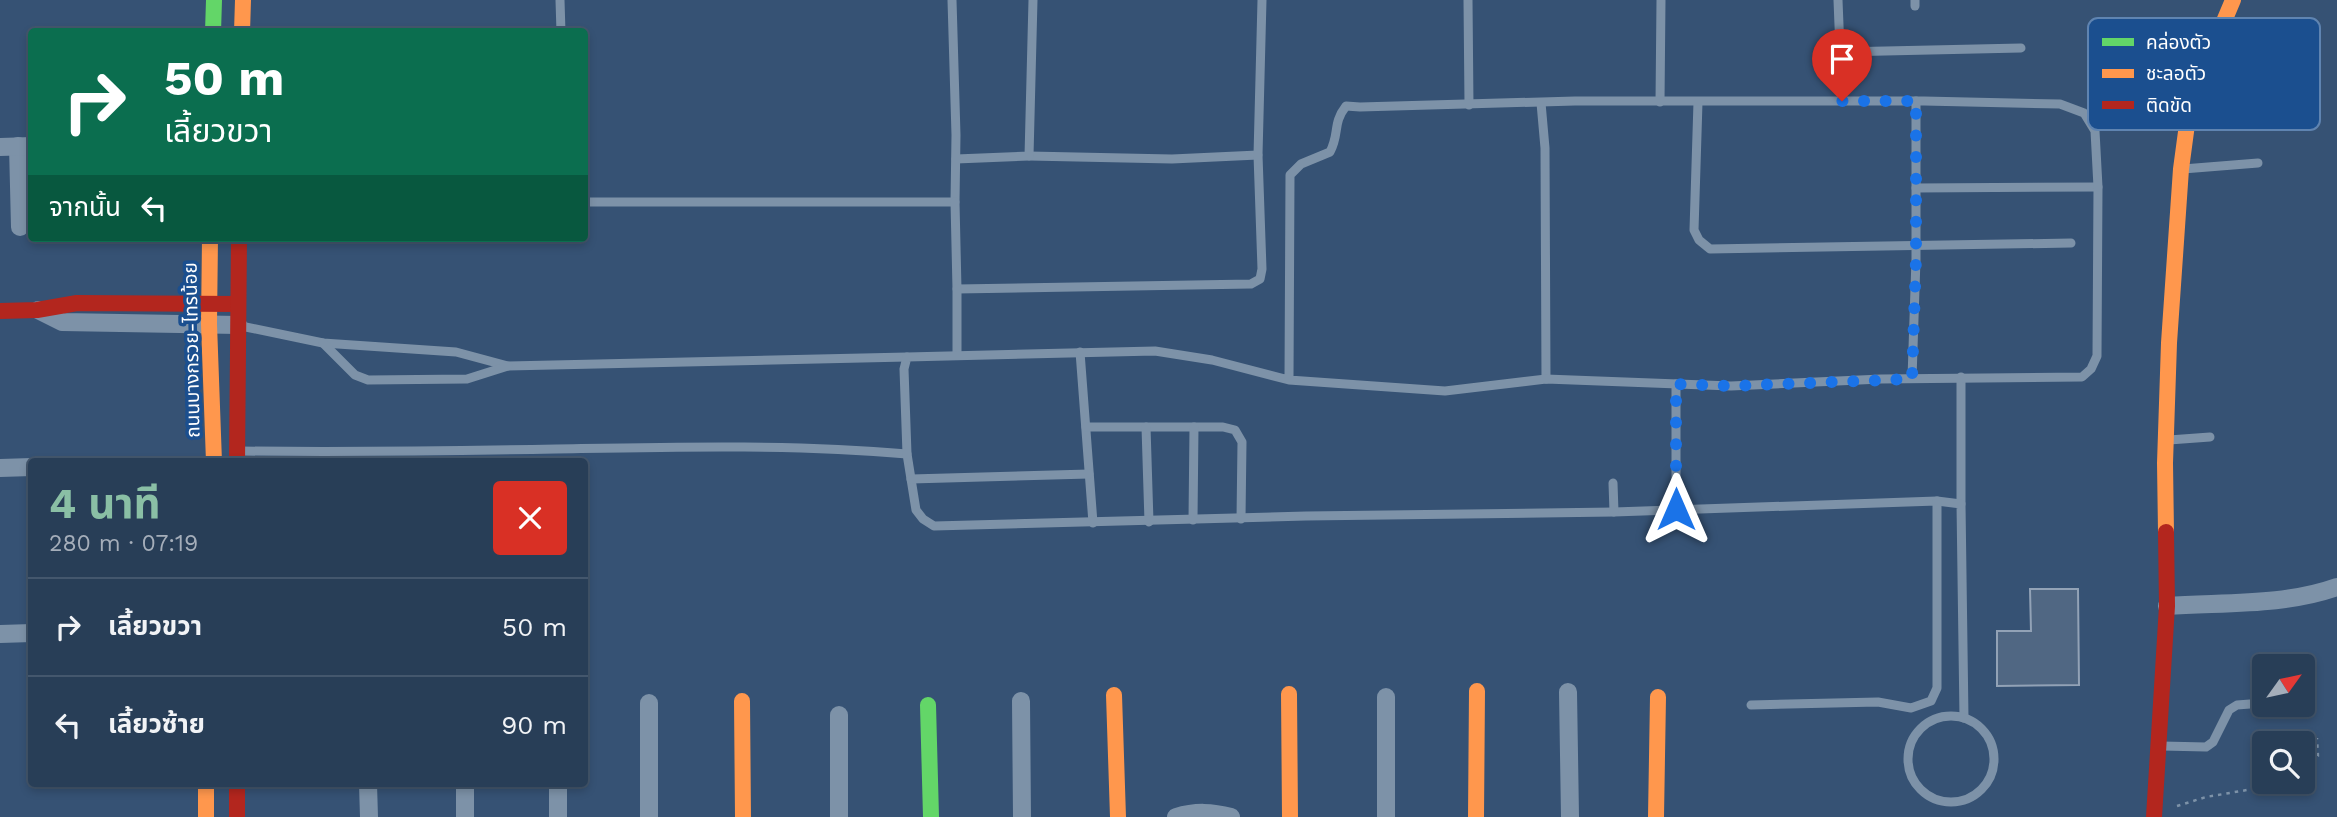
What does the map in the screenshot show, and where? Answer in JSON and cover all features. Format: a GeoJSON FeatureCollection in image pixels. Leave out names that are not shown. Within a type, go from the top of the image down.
{"type":"FeatureCollection","features":[{"type":"Feature","properties":{"kind":"street"},"geometry":{"type":"LineString","coordinates":[[213,28],[214,0]]}},
{"type":"Feature","properties":{"kind":"street"},"geometry":{"type":"LineString","coordinates":[[243,0],[243,28]]}},
{"type":"Feature","properties":{"kind":"street"},"geometry":{"type":"LineString","coordinates":[[2225,18],[2233,0]]}},
{"type":"Feature","properties":{"kind":"street"},"geometry":{"type":"LineString","coordinates":[[2154,816],[2168,606],[2166,441],[2169,343],[2186,130]]}},
{"type":"Feature","properties":{"kind":"street"},"geometry":{"type":"LineString","coordinates":[[17,146],[20,226]]}},
{"type":"Feature","properties":{"kind":"street","name":"ถนนบางกรวย-ไทรน้อย"},"geometry":{"type":"LineString","coordinates":[[210,242],[209,324],[214,458]]}},
{"type":"Feature","properties":{"kind":"street"},"geometry":{"type":"LineString","coordinates":[[237,456],[239,242]]}},
{"type":"Feature","properties":{"kind":"street"},"geometry":{"type":"LineString","coordinates":[[0,311],[37,310],[76,303],[239,304]]}},
{"type":"Feature","properties":{"kind":"street"},"geometry":{"type":"LineString","coordinates":[[37,310],[62,322],[238,325]]}},
{"type":"Feature","properties":{"kind":"street"},"geometry":{"type":"LineString","coordinates":[[0,468],[28,467]]}},
{"type":"Feature","properties":{"kind":"street"},"geometry":{"type":"LineString","coordinates":[[2168,606],[2290,598],[2337,587]]}},
{"type":"Feature","properties":{"kind":"street"},"geometry":{"type":"LineString","coordinates":[[0,634],[28,634]]}},
{"type":"Feature","properties":{"kind":"street"},"geometry":{"type":"LineString","coordinates":[[1476,817],[1477,691]]}},
{"type":"Feature","properties":{"kind":"street"},"geometry":{"type":"LineString","coordinates":[[1568,692],[1570,817]]}},
{"type":"Feature","properties":{"kind":"street"},"geometry":{"type":"LineString","coordinates":[[1289,694],[1290,817]]}},
{"type":"Feature","properties":{"kind":"street"},"geometry":{"type":"LineString","coordinates":[[1114,695],[1118,817]]}},
{"type":"Feature","properties":{"kind":"street"},"geometry":{"type":"LineString","coordinates":[[1386,697],[1386,817]]}},
{"type":"Feature","properties":{"kind":"street"},"geometry":{"type":"LineString","coordinates":[[1656,817],[1658,698]]}},
{"type":"Feature","properties":{"kind":"street"},"geometry":{"type":"LineString","coordinates":[[742,701],[743,817]]}},
{"type":"Feature","properties":{"kind":"street"},"geometry":{"type":"LineString","coordinates":[[1021,701],[1022,817]]}},
{"type":"Feature","properties":{"kind":"street"},"geometry":{"type":"LineString","coordinates":[[649,703],[649,817]]}},
{"type":"Feature","properties":{"kind":"street"},"geometry":{"type":"LineString","coordinates":[[928,705],[931,817]]}},
{"type":"Feature","properties":{"kind":"street"},"geometry":{"type":"LineString","coordinates":[[839,715],[839,817]]}},
{"type":"Feature","properties":{"kind":"street"},"geometry":{"type":"LineString","coordinates":[[206,787],[206,817]]}},
{"type":"Feature","properties":{"kind":"street"},"geometry":{"type":"LineString","coordinates":[[237,787],[237,817]]}},
{"type":"Feature","properties":{"kind":"street"},"geometry":{"type":"LineString","coordinates":[[368,787],[369,817]]}},
{"type":"Feature","properties":{"kind":"street"},"geometry":{"type":"LineString","coordinates":[[465,787],[465,817]]}},
{"type":"Feature","properties":{"kind":"street"},"geometry":{"type":"LineString","coordinates":[[558,787],[558,817]]}},
{"type":"Feature","properties":{"kind":"street"},"geometry":{"type":"LineString","coordinates":[[1176,817],[1197,812],[1231,817]]}},
{"type":"Feature","properties":{"kind":"lane"},"geometry":{"type":"LineString","coordinates":[[561,0],[561,28]]}},
{"type":"Feature","properties":{"kind":"lane"},"geometry":{"type":"LineString","coordinates":[[952,0],[957,355]]}},
{"type":"Feature","properties":{"kind":"lane"},"geometry":{"type":"LineString","coordinates":[[1029,156],[1033,0]]}},
{"type":"Feature","properties":{"kind":"lane"},"geometry":{"type":"LineString","coordinates":[[957,289],[1251,284],[1260,279],[1262,269],[1258,155],[1262,0]]}},
{"type":"Feature","properties":{"kind":"lane"},"geometry":{"type":"LineString","coordinates":[[1468,0],[1469,105]]}},
{"type":"Feature","properties":{"kind":"lane"},"geometry":{"type":"LineString","coordinates":[[1660,102],[1661,0]]}},
{"type":"Feature","properties":{"kind":"lane"},"geometry":{"type":"LineString","coordinates":[[1838,0],[1842,101]]}},
{"type":"Feature","properties":{"kind":"lane"},"geometry":{"type":"LineString","coordinates":[[1840,52],[2021,48]]}},
{"type":"Feature","properties":{"kind":"lane"},"geometry":{"type":"LineString","coordinates":[[1289,380],[1290,175],[1301,164],[1331,152],[1336,140],[1336,118],[1346,106],[1916,101],[2060,104],[2084,113],[2088,120]]}},
{"type":"Feature","properties":{"kind":"lane"},"geometry":{"type":"LineString","coordinates":[[1912,379],[1916,101]]}},
{"type":"Feature","properties":{"kind":"lane"},"geometry":{"type":"LineString","coordinates":[[1698,102],[1694,230],[1699,240],[1710,249],[2071,243]]}},
{"type":"Feature","properties":{"kind":"lane"},"geometry":{"type":"LineString","coordinates":[[1541,103],[1545,148],[1546,379]]}},
{"type":"Feature","properties":{"kind":"lane"},"geometry":{"type":"LineString","coordinates":[[323,343],[355,375],[368,380],[467,379],[508,366],[1155,351],[1212,360],[1289,380],[1445,391],[1546,379],[1731,386],[1961,377],[2082,377],[2091,369],[2097,356],[2098,187],[2094,130]]}},
{"type":"Feature","properties":{"kind":"lane"},"geometry":{"type":"LineString","coordinates":[[956,159],[1029,156],[1171,159],[1258,155]]}},
{"type":"Feature","properties":{"kind":"lane"},"geometry":{"type":"LineString","coordinates":[[2181,169],[2258,163]]}},
{"type":"Feature","properties":{"kind":"lane"},"geometry":{"type":"LineString","coordinates":[[1916,188],[2098,187]]}},
{"type":"Feature","properties":{"kind":"lane"},"geometry":{"type":"LineString","coordinates":[[588,202],[955,202]]}},
{"type":"Feature","properties":{"kind":"lane"},"geometry":{"type":"LineString","coordinates":[[238,325],[323,343],[456,352],[508,366]]}},
{"type":"Feature","properties":{"kind":"lane"},"geometry":{"type":"LineString","coordinates":[[1080,352],[1093,523]]}},
{"type":"Feature","properties":{"kind":"lane"},"geometry":{"type":"LineString","coordinates":[[907,357],[904,369],[907,454],[916,510],[934,526],[1614,512],[1937,501],[1961,504]]}},
{"type":"Feature","properties":{"kind":"lane"},"geometry":{"type":"LineString","coordinates":[[1961,377],[1964,718]]}},
{"type":"Feature","properties":{"kind":"lane"},"geometry":{"type":"LineString","coordinates":[[1676,384],[1676,509]]}},
{"type":"Feature","properties":{"kind":"lane"},"geometry":{"type":"LineString","coordinates":[[1086,427],[1223,427],[1235,430],[1242,442],[1241,519]]}},
{"type":"Feature","properties":{"kind":"lane"},"geometry":{"type":"LineString","coordinates":[[1146,427],[1149,522]]}},
{"type":"Feature","properties":{"kind":"lane"},"geometry":{"type":"LineString","coordinates":[[1194,427],[1194,520]]}},
{"type":"Feature","properties":{"kind":"lane"},"geometry":{"type":"LineString","coordinates":[[2166,441],[2210,437]]}},
{"type":"Feature","properties":{"kind":"lane"},"geometry":{"type":"LineString","coordinates":[[237,456],[692,446],[869,450],[907,454]]}},
{"type":"Feature","properties":{"kind":"lane"},"geometry":{"type":"LineString","coordinates":[[911,479],[1089,474]]}},
{"type":"Feature","properties":{"kind":"lane"},"geometry":{"type":"LineString","coordinates":[[1613,483],[1614,512]]}},
{"type":"Feature","properties":{"kind":"lane"},"geometry":{"type":"LineString","coordinates":[[1751,705],[1878,702],[1911,708],[1931,701],[1937,688],[1937,501]]}},
{"type":"Feature","properties":{"kind":"lane"},"geometry":{"type":"LineString","coordinates":[[2158,746],[2206,747],[2213,742],[2229,710],[2237,705],[2252,704]]}},
{"type":"Feature","properties":{"kind":"lane"},"geometry":{"type":"LineString","coordinates":[[1936,718],[1964,718],[1977,724],[1987,735],[1993,748],[1991,776],[1978,793],[1958,802],[1944,802],[1919,789],[1911,777],[1909,749],[1914,736],[1924,725],[1936,718]]}},
{"type":"Feature","properties":{"kind":"path"},"geometry":{"type":"LineString","coordinates":[[2315,760],[2318,756],[2317,738]]}},
{"type":"Feature","properties":{"kind":"path"},"geometry":{"type":"LineString","coordinates":[[2154,816],[2206,797],[2252,789]]}},
{"type":"Feature","properties":{"kind":"building"},"geometry":{"type":"Polygon","coordinates":[[[2030,589],[2078,589],[2079,685],[1997,686],[1997,631],[2031,631],[2030,589]]]}},
{"type":"Feature","properties":{"kind":"traffic: fast"},"geometry":{"type":"LineString","coordinates":[[213,28],[214,0]]}},
{"type":"Feature","properties":{"kind":"traffic: fast"},"geometry":{"type":"LineString","coordinates":[[928,705],[931,817]]}},
{"type":"Feature","properties":{"kind":"traffic: slow"},"geometry":{"type":"LineString","coordinates":[[242,28],[243,0]]}},
{"type":"Feature","properties":{"kind":"traffic: slow"},"geometry":{"type":"LineString","coordinates":[[2225,18],[2233,0]]}},
{"type":"Feature","properties":{"kind":"traffic: slow"},"geometry":{"type":"LineString","coordinates":[[2166,532],[2169,343],[2186,130]]}},
{"type":"Feature","properties":{"kind":"traffic: slow"},"geometry":{"type":"LineString","coordinates":[[210,242],[209,324],[214,458]]}},
{"type":"Feature","properties":{"kind":"traffic: slow"},"geometry":{"type":"LineString","coordinates":[[1476,817],[1477,691]]}},
{"type":"Feature","properties":{"kind":"traffic: slow"},"geometry":{"type":"LineString","coordinates":[[1289,694],[1290,817]]}},
{"type":"Feature","properties":{"kind":"traffic: slow"},"geometry":{"type":"LineString","coordinates":[[1114,695],[1118,817]]}},
{"type":"Feature","properties":{"kind":"traffic: slow"},"geometry":{"type":"LineString","coordinates":[[1656,817],[1658,697]]}},
{"type":"Feature","properties":{"kind":"traffic: slow"},"geometry":{"type":"LineString","coordinates":[[742,701],[743,817]]}},
{"type":"Feature","properties":{"kind":"traffic: slow"},"geometry":{"type":"LineString","coordinates":[[206,787],[206,817]]}},
{"type":"Feature","properties":{"kind":"traffic: jam"},"geometry":{"type":"LineString","coordinates":[[237,458],[239,242]]}},
{"type":"Feature","properties":{"kind":"traffic: jam"},"geometry":{"type":"LineString","coordinates":[[0,311],[37,310],[77,303],[238,304]]}},
{"type":"Feature","properties":{"kind":"traffic: jam"},"geometry":{"type":"LineString","coordinates":[[2154,817],[2167,606],[2166,532]]}},
{"type":"Feature","properties":{"kind":"traffic: jam"},"geometry":{"type":"LineString","coordinates":[[237,787],[237,817]]}},
{"type":"Feature","properties":{"kind":"route"},"geometry":{"type":"LineString","coordinates":[[1676,509],[1676,384],[1731,386],[1912,379],[1916,259],[1916,101],[1842,101]]}}]}
